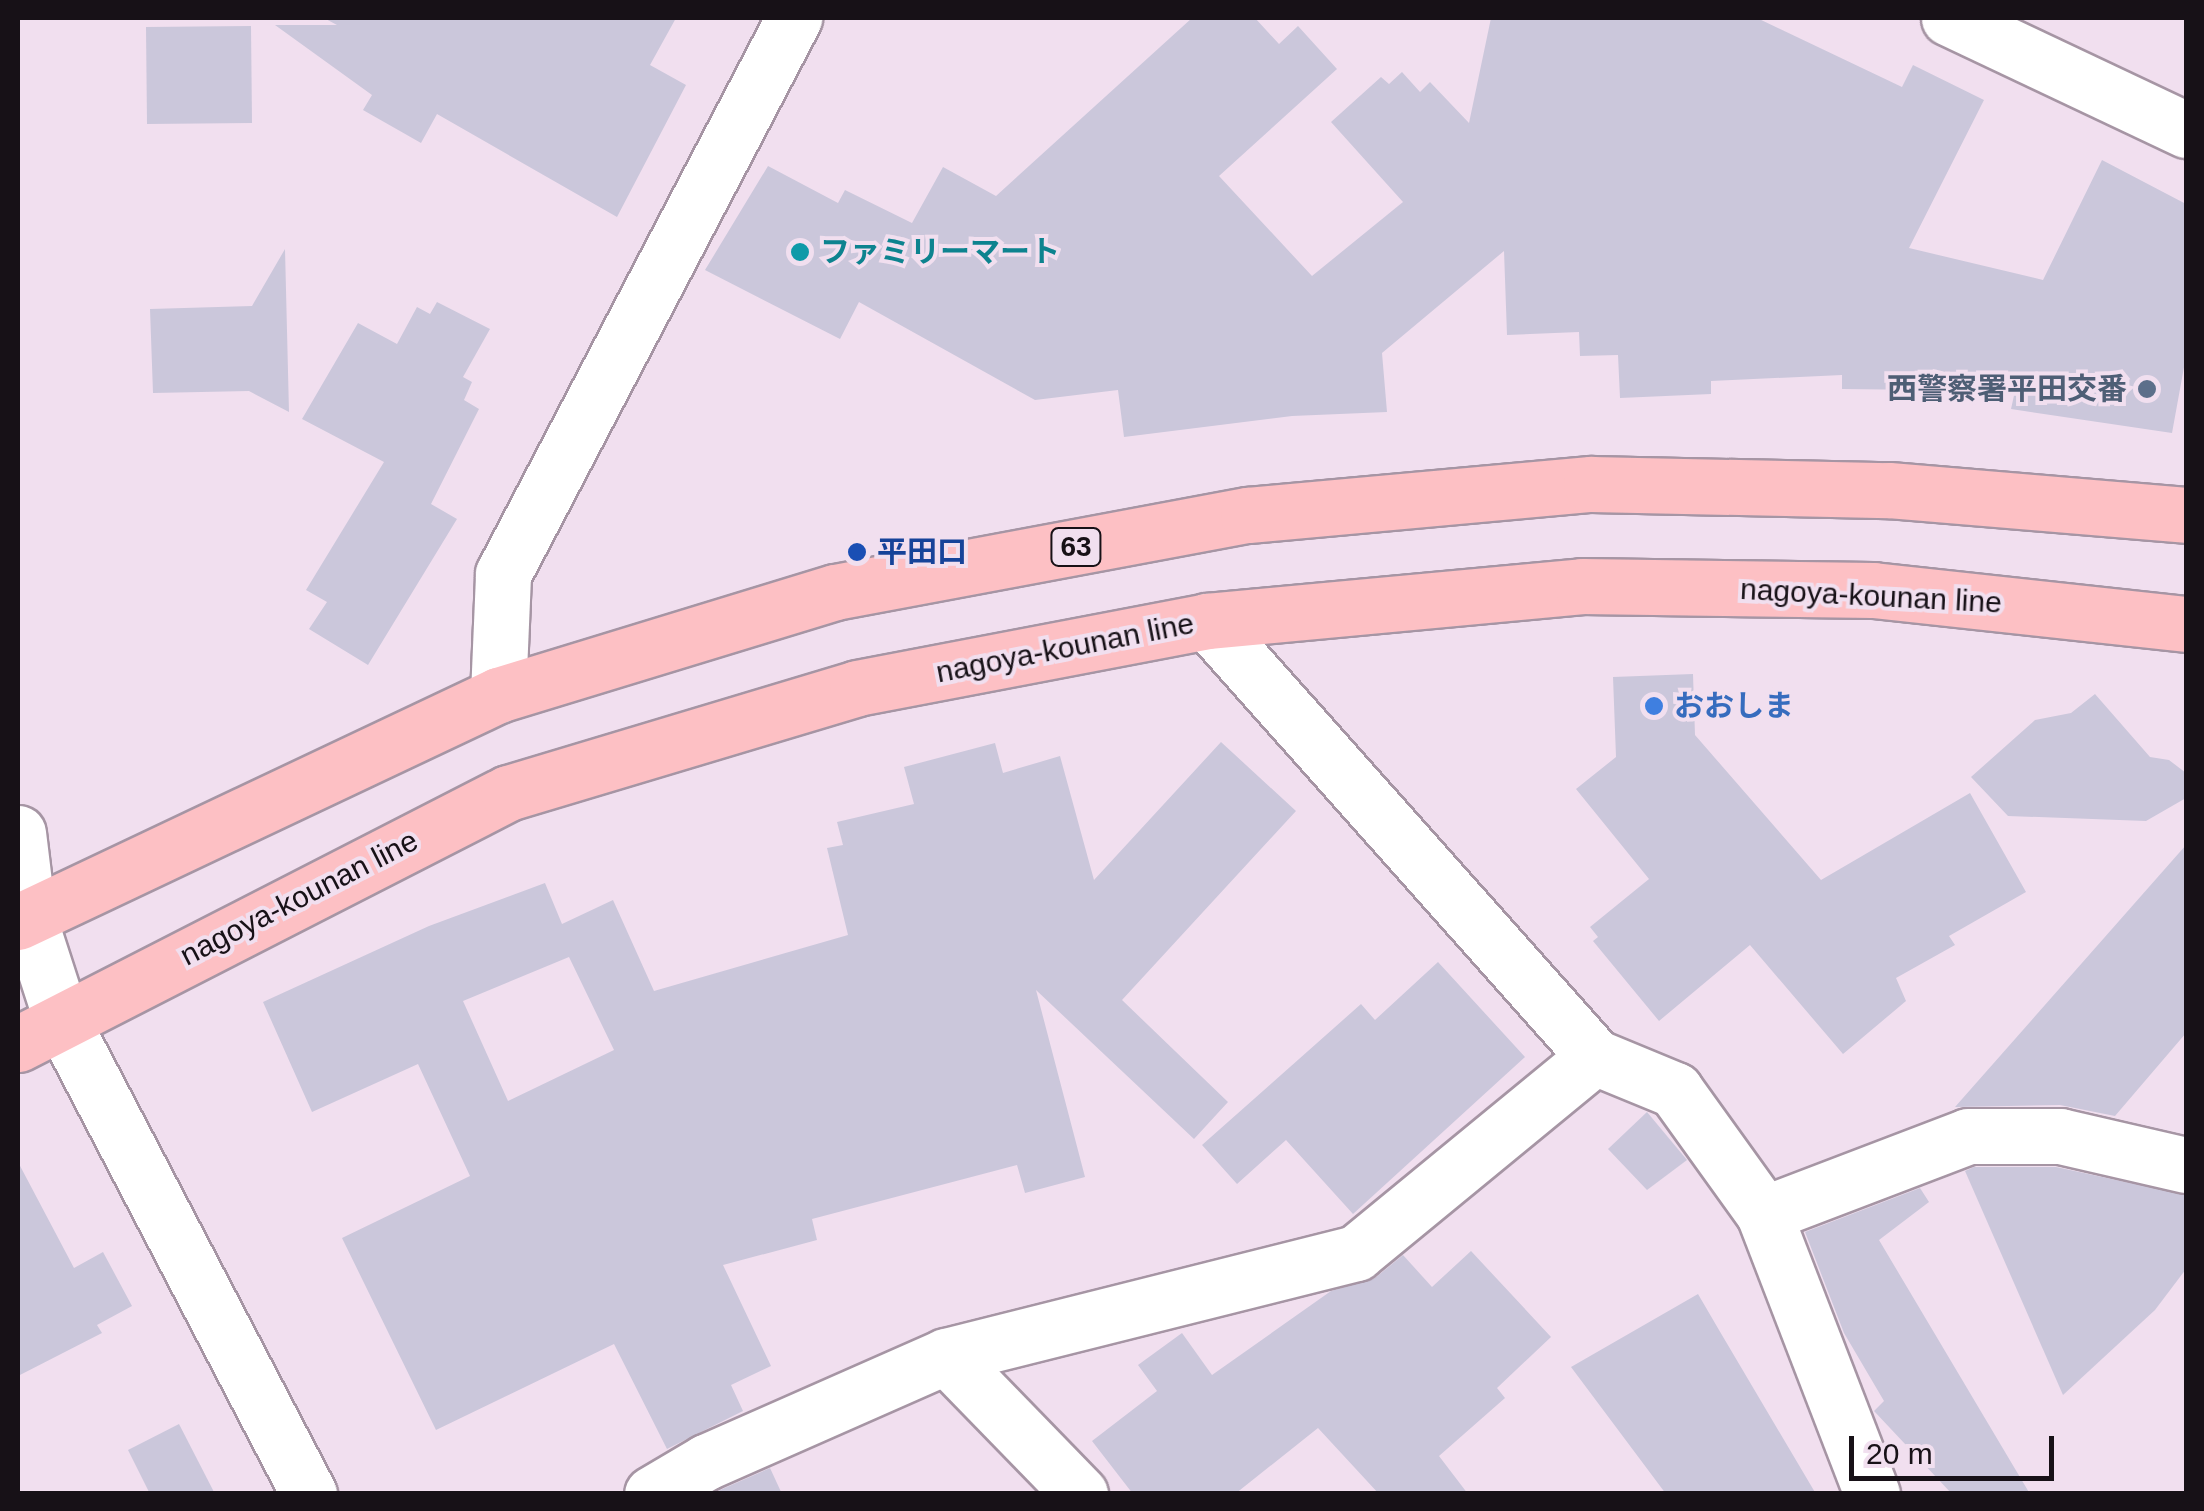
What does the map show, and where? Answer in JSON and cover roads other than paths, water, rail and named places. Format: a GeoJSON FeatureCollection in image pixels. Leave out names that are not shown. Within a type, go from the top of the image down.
{"type":"FeatureCollection","features":[{"type":"Feature","properties":{"kind":"main road","name":"63"},"geometry":{"type":"LineString","coordinates":[[23,919],[498,695],[834,592],[1248,514],[1591,484],[1889,490],[2186,514]]}},
{"type":"Feature","properties":{"kind":"main road","name":"nagoya-kounan line"},"geometry":{"type":"LineString","coordinates":[[40,1032],[508,793],[857,688],[1207,621],[1582,586],[1872,590],[2186,624]]}},
{"type":"Feature","properties":{"kind":"street"},"geometry":{"type":"LineString","coordinates":[[498,695],[503,574],[794,18]]}},
{"type":"Feature","properties":{"kind":"street"},"geometry":{"type":"LineString","coordinates":[[1949,18],[2186,130]]}},
{"type":"Feature","properties":{"kind":"street"},"geometry":{"type":"LineString","coordinates":[[1207,621],[1595,1057],[1675,1090],[1764,1214],[1872,1494]]}},
{"type":"Feature","properties":{"kind":"street"},"geometry":{"type":"LineString","coordinates":[[18,833],[23,919],[40,1032],[309,1494]]}},
{"type":"Feature","properties":{"kind":"street"},"geometry":{"type":"LineString","coordinates":[[652,1494],[706,1462],[946,1356],[1356,1253],[1595,1057]]}},
{"type":"Feature","properties":{"kind":"street"},"geometry":{"type":"LineString","coordinates":[[1764,1214],[1968,1136],[2060,1136],[2181,1151]]}},
{"type":"Feature","properties":{"kind":"street"},"geometry":{"type":"LineString","coordinates":[[946,1356],[1080,1494]]}},
{"type":"Feature","properties":{"kind":"place","name":"ファミリーマート"},"geometry":{"type":"Point","coordinates":[800,252]}},
{"type":"Feature","properties":{"kind":"place","name":"西警察署平田交番"},"geometry":{"type":"Point","coordinates":[2147,389]}},
{"type":"Feature","properties":{"kind":"place","name":"平田口"},"geometry":{"type":"Point","coordinates":[857,552]}},
{"type":"Feature","properties":{"kind":"place","name":"おおしま"},"geometry":{"type":"Point","coordinates":[1654,706]}}]}
